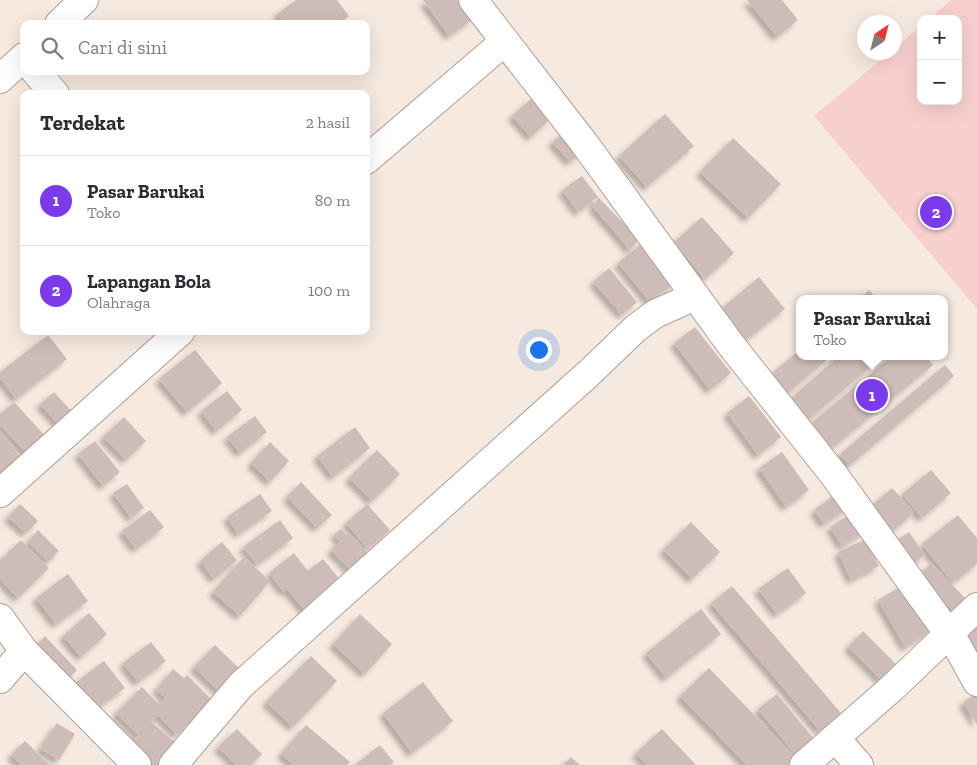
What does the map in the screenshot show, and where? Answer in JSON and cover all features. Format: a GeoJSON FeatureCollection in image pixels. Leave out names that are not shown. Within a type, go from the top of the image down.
{"type":"FeatureCollection","features":[{"type":"Feature","properties":{"kind":"street"},"geometry":{"type":"LineString","coordinates":[[63,20],[84,0]]}},
{"type":"Feature","properties":{"kind":"street"},"geometry":{"type":"LineString","coordinates":[[473,0],[584,143],[695,296],[834,475],[947,633],[977,682]]}},
{"type":"Feature","properties":{"kind":"street"},"geometry":{"type":"LineString","coordinates":[[370,157],[504,42]]}},
{"type":"Feature","properties":{"kind":"street"},"geometry":{"type":"LineString","coordinates":[[0,79],[20,65]]}},
{"type":"Feature","properties":{"kind":"street"},"geometry":{"type":"LineString","coordinates":[[38,75],[51,90]]}},
{"type":"Feature","properties":{"kind":"street"},"geometry":{"type":"LineString","coordinates":[[173,765],[242,685],[581,381],[636,328],[655,314],[695,296]]}},
{"type":"Feature","properties":{"kind":"street"},"geometry":{"type":"LineString","coordinates":[[0,493],[178,335]]}},
{"type":"Feature","properties":{"kind":"street"},"geometry":{"type":"LineString","coordinates":[[804,765],[892,688],[947,633],[977,607]]}},
{"type":"Feature","properties":{"kind":"street"},"geometry":{"type":"LineString","coordinates":[[0,618],[24,651],[137,765]]}},
{"type":"Feature","properties":{"kind":"street"},"geometry":{"type":"LineString","coordinates":[[0,679],[24,651]]}},
{"type":"Feature","properties":{"kind":"street"},"geometry":{"type":"LineString","coordinates":[[835,738],[859,765]]}},
{"type":"Feature","properties":{"kind":"shaded area"},"geometry":{"type":"Polygon","coordinates":[[[951,0],[977,0],[977,309],[814,116],[881,60],[902,60],[902,42],[917,29],[917,105],[962,105],[962,15],[934,15],[951,0]]]}},
{"type":"Feature","properties":{"kind":"building"},"geometry":{"type":"Polygon","coordinates":[[[296,0],[337,0],[349,16],[344,20],[281,20],[277,14],[296,0]]]}},
{"type":"Feature","properties":{"kind":"building"},"geometry":{"type":"Polygon","coordinates":[[[423,0],[459,0],[473,19],[449,36],[423,0]]]}},
{"type":"Feature","properties":{"kind":"building"},"geometry":{"type":"Polygon","coordinates":[[[747,0],[782,0],[798,20],[777,37],[747,0]]]}},
{"type":"Feature","properties":{"kind":"building"},"geometry":{"type":"Polygon","coordinates":[[[532,98],[551,118],[531,137],[512,116],[532,98]]]}},
{"type":"Feature","properties":{"kind":"building"},"geometry":{"type":"Polygon","coordinates":[[[665,114],[694,146],[647,187],[619,156],[665,114]]]}},
{"type":"Feature","properties":{"kind":"building"},"geometry":{"type":"Polygon","coordinates":[[[565,131],[583,151],[570,162],[552,142],[565,131]]]}},
{"type":"Feature","properties":{"kind":"building"},"geometry":{"type":"Polygon","coordinates":[[[733,138],[781,184],[748,218],[700,172],[733,138]]]}},
{"type":"Feature","properties":{"kind":"building"},"geometry":{"type":"Polygon","coordinates":[[[582,176],[598,197],[578,212],[562,190],[582,176]]]}},
{"type":"Feature","properties":{"kind":"building"},"geometry":{"type":"Polygon","coordinates":[[[598,197],[639,239],[630,250],[593,207],[598,197]]]}},
{"type":"Feature","properties":{"kind":"building"},"geometry":{"type":"Polygon","coordinates":[[[702,217],[734,253],[705,279],[674,242],[702,217]]]}},
{"type":"Feature","properties":{"kind":"building"},"geometry":{"type":"Polygon","coordinates":[[[645,241],[677,281],[650,302],[618,263],[645,241]]]}},
{"type":"Feature","properties":{"kind":"building"},"geometry":{"type":"Polygon","coordinates":[[[609,268],[637,302],[622,315],[593,282],[609,268]]]}},
{"type":"Feature","properties":{"kind":"building"},"geometry":{"type":"Polygon","coordinates":[[[759,277],[785,309],[746,340],[721,309],[759,277]]]}},
{"type":"Feature","properties":{"kind":"building"},"geometry":{"type":"Polygon","coordinates":[[[869,290],[873,295],[863,295],[869,290]]]}},
{"type":"Feature","properties":{"kind":"building"},"geometry":{"type":"Polygon","coordinates":[[[695,327],[731,373],[710,390],[674,343],[695,327]]]}},
{"type":"Feature","properties":{"kind":"building"},"geometry":{"type":"Polygon","coordinates":[[[48,335],[67,359],[16,399],[0,378],[0,372],[48,335]]]}},
{"type":"Feature","properties":{"kind":"building"},"geometry":{"type":"Polygon","coordinates":[[[195,350],[222,383],[187,412],[159,379],[195,350]]]}},
{"type":"Feature","properties":{"kind":"building"},"geometry":{"type":"Polygon","coordinates":[[[796,353],[796,360],[826,360],[788,393],[772,373],[796,353]]]}},
{"type":"Feature","properties":{"kind":"building"},"geometry":{"type":"Polygon","coordinates":[[[834,360],[878,360],[809,419],[791,398],[834,360]]]}},
{"type":"Feature","properties":{"kind":"building"},"geometry":{"type":"Polygon","coordinates":[[[887,360],[929,360],[933,365],[831,449],[810,424],[887,360]]]}},
{"type":"Feature","properties":{"kind":"building"},"geometry":{"type":"Polygon","coordinates":[[[945,365],[954,376],[850,465],[840,454],[945,365]]]}},
{"type":"Feature","properties":{"kind":"building"},"geometry":{"type":"Polygon","coordinates":[[[227,391],[242,410],[216,431],[201,411],[227,391]]]}},
{"type":"Feature","properties":{"kind":"building"},"geometry":{"type":"Polygon","coordinates":[[[54,392],[75,415],[61,427],[40,404],[54,392]]]}},
{"type":"Feature","properties":{"kind":"building"},"geometry":{"type":"Polygon","coordinates":[[[749,396],[781,437],[758,455],[727,413],[749,396]]]}},
{"type":"Feature","properties":{"kind":"building"},"geometry":{"type":"Polygon","coordinates":[[[14,402],[49,440],[30,457],[0,425],[0,414],[14,402]]]}},
{"type":"Feature","properties":{"kind":"building"},"geometry":{"type":"Polygon","coordinates":[[[255,416],[267,432],[240,453],[227,437],[255,416]]]}},
{"type":"Feature","properties":{"kind":"building"},"geometry":{"type":"Polygon","coordinates":[[[124,417],[146,441],[126,460],[103,437],[124,417]]]}},
{"type":"Feature","properties":{"kind":"building"},"geometry":{"type":"Polygon","coordinates":[[[355,427],[370,448],[333,477],[317,456],[355,427]]]}},
{"type":"Feature","properties":{"kind":"building"},"geometry":{"type":"Polygon","coordinates":[[[0,431],[23,461],[3,477],[0,473],[0,431]]]}},
{"type":"Feature","properties":{"kind":"building"},"geometry":{"type":"Polygon","coordinates":[[[95,441],[120,472],[103,486],[78,454],[95,441]]]}},
{"type":"Feature","properties":{"kind":"building"},"geometry":{"type":"Polygon","coordinates":[[[270,442],[289,461],[270,482],[251,463],[270,442]]]}},
{"type":"Feature","properties":{"kind":"building"},"geometry":{"type":"Polygon","coordinates":[[[377,450],[400,474],[372,501],[349,478],[377,450]]]}},
{"type":"Feature","properties":{"kind":"building"},"geometry":{"type":"Polygon","coordinates":[[[782,452],[809,490],[786,507],[759,468],[782,452]]]}},
{"type":"Feature","properties":{"kind":"building"},"geometry":{"type":"Polygon","coordinates":[[[931,470],[951,493],[922,518],[902,494],[931,470]]]}},
{"type":"Feature","properties":{"kind":"building"},"geometry":{"type":"Polygon","coordinates":[[[301,482],[332,515],[317,528],[287,497],[301,482]]]}},
{"type":"Feature","properties":{"kind":"building"},"geometry":{"type":"Polygon","coordinates":[[[127,484],[144,508],[131,518],[113,493],[127,484]]]}},
{"type":"Feature","properties":{"kind":"building"},"geometry":{"type":"Polygon","coordinates":[[[892,488],[914,512],[892,532],[870,507],[892,488]]]}},
{"type":"Feature","properties":{"kind":"building"},"geometry":{"type":"Polygon","coordinates":[[[843,489],[853,504],[824,524],[814,510],[843,489]]]}},
{"type":"Feature","properties":{"kind":"building"},"geometry":{"type":"Polygon","coordinates":[[[260,494],[272,511],[238,534],[227,517],[260,494]]]}},
{"type":"Feature","properties":{"kind":"building"},"geometry":{"type":"Polygon","coordinates":[[[20,504],[38,521],[26,533],[8,517],[20,504]]]}},
{"type":"Feature","properties":{"kind":"building"},"geometry":{"type":"Polygon","coordinates":[[[367,504],[390,530],[368,549],[346,523],[367,504]]]}},
{"type":"Feature","properties":{"kind":"building"},"geometry":{"type":"Polygon","coordinates":[[[150,510],[164,527],[136,549],[122,531],[150,510]]]}},
{"type":"Feature","properties":{"kind":"building"},"geometry":{"type":"Polygon","coordinates":[[[854,512],[866,531],[842,546],[830,527],[854,512]]]}},
{"type":"Feature","properties":{"kind":"building"},"geometry":{"type":"Polygon","coordinates":[[[958,515],[977,538],[977,564],[953,583],[922,544],[958,515]]]}},
{"type":"Feature","properties":{"kind":"building"},"geometry":{"type":"Polygon","coordinates":[[[280,520],[293,538],[257,565],[243,547],[280,520]]]}},
{"type":"Feature","properties":{"kind":"building"},"geometry":{"type":"Polygon","coordinates":[[[691,522],[720,552],[692,579],[663,550],[691,522]]]}},
{"type":"Feature","properties":{"kind":"building"},"geometry":{"type":"Polygon","coordinates":[[[341,529],[346,535],[349,533],[374,559],[356,576],[331,550],[340,541],[334,534],[341,529]]]}},
{"type":"Feature","properties":{"kind":"building"},"geometry":{"type":"Polygon","coordinates":[[[38,530],[59,551],[48,562],[28,542],[38,530]]]}},
{"type":"Feature","properties":{"kind":"building"},"geometry":{"type":"Polygon","coordinates":[[[909,532],[925,555],[909,566],[893,543],[909,532]]]}},
{"type":"Feature","properties":{"kind":"building"},"geometry":{"type":"Polygon","coordinates":[[[866,539],[879,566],[851,580],[838,552],[866,539]]]}},
{"type":"Feature","properties":{"kind":"building"},"geometry":{"type":"Polygon","coordinates":[[[21,540],[49,568],[18,598],[0,579],[0,560],[21,540]]]}},
{"type":"Feature","properties":{"kind":"building"},"geometry":{"type":"Polygon","coordinates":[[[222,542],[237,560],[214,579],[200,561],[222,542]]]}},
{"type":"Feature","properties":{"kind":"building"},"geometry":{"type":"Polygon","coordinates":[[[294,553],[308,571],[323,559],[342,582],[306,612],[287,589],[284,592],[269,573],[294,553]]]}},
{"type":"Feature","properties":{"kind":"building"},"geometry":{"type":"Polygon","coordinates":[[[244,557],[270,581],[240,616],[213,592],[244,557]]]}},
{"type":"Feature","properties":{"kind":"building"},"geometry":{"type":"Polygon","coordinates":[[[931,563],[968,601],[955,613],[918,576],[931,563]]]}},
{"type":"Feature","properties":{"kind":"building"},"geometry":{"type":"Polygon","coordinates":[[[788,568],[806,593],[777,614],[758,589],[788,568]]]}},
{"type":"Feature","properties":{"kind":"building"},"geometry":{"type":"Polygon","coordinates":[[[68,574],[88,601],[56,624],[36,598],[68,574]]]}},
{"type":"Feature","properties":{"kind":"building"},"geometry":{"type":"Polygon","coordinates":[[[905,584],[933,630],[905,647],[878,600],[905,584]]]}},
{"type":"Feature","properties":{"kind":"building"},"geometry":{"type":"Polygon","coordinates":[[[732,586],[841,713],[820,731],[711,603],[732,586]]]}},
{"type":"Feature","properties":{"kind":"building"},"geometry":{"type":"Polygon","coordinates":[[[701,609],[721,634],[666,678],[646,653],[701,609]]]}},
{"type":"Feature","properties":{"kind":"building"},"geometry":{"type":"Polygon","coordinates":[[[89,613],[107,634],[81,657],[63,636],[89,613]]]}},
{"type":"Feature","properties":{"kind":"building"},"geometry":{"type":"Polygon","coordinates":[[[360,614],[392,644],[365,674],[333,644],[360,614]]]}},
{"type":"Feature","properties":{"kind":"building"},"geometry":{"type":"Polygon","coordinates":[[[977,618],[977,654],[959,636],[977,618]]]}},
{"type":"Feature","properties":{"kind":"building"},"geometry":{"type":"Polygon","coordinates":[[[863,631],[897,665],[881,680],[848,647],[863,631]]]}},
{"type":"Feature","properties":{"kind":"building"},"geometry":{"type":"Polygon","coordinates":[[[45,636],[77,670],[65,682],[33,648],[45,636]]]}},
{"type":"Feature","properties":{"kind":"building"},"geometry":{"type":"Polygon","coordinates":[[[151,642],[166,661],[138,682],[123,663],[151,642]]]}},
{"type":"Feature","properties":{"kind":"building"},"geometry":{"type":"Polygon","coordinates":[[[215,645],[246,675],[225,697],[194,667],[215,645]]]}},
{"type":"Feature","properties":{"kind":"building"},"geometry":{"type":"Polygon","coordinates":[[[311,656],[337,681],[293,727],[266,702],[311,656]]]}},
{"type":"Feature","properties":{"kind":"building"},"geometry":{"type":"Polygon","coordinates":[[[104,661],[125,688],[91,713],[71,686],[104,661]]]}},
{"type":"Feature","properties":{"kind":"building"},"geometry":{"type":"Polygon","coordinates":[[[709,668],[796,758],[788,765],[747,765],[680,696],[709,668]]]}},
{"type":"Feature","properties":{"kind":"building"},"geometry":{"type":"Polygon","coordinates":[[[173,669],[184,678],[187,675],[212,700],[177,735],[158,715],[151,722],[181,747],[166,765],[143,765],[125,751],[138,735],[116,713],[142,687],[158,704],[165,697],[156,690],[173,669]]]}},
{"type":"Feature","properties":{"kind":"building"},"geometry":{"type":"Polygon","coordinates":[[[423,682],[453,721],[412,753],[383,713],[423,682]]]}},
{"type":"Feature","properties":{"kind":"building"},"geometry":{"type":"Polygon","coordinates":[[[777,694],[814,739],[796,755],[758,709],[777,694]]]}},
{"type":"Feature","properties":{"kind":"building"},"geometry":{"type":"Polygon","coordinates":[[[975,694],[977,697],[977,725],[963,702],[975,694]]]}},
{"type":"Feature","properties":{"kind":"building"},"geometry":{"type":"Polygon","coordinates":[[[57,723],[75,734],[59,760],[40,749],[57,723]]]}},
{"type":"Feature","properties":{"kind":"building"},"geometry":{"type":"Polygon","coordinates":[[[306,725],[350,762],[347,765],[294,765],[281,754],[306,725]]]}},
{"type":"Feature","properties":{"kind":"building"},"geometry":{"type":"Polygon","coordinates":[[[237,729],[262,754],[251,765],[236,765],[218,747],[237,729]]]}},
{"type":"Feature","properties":{"kind":"building"},"geometry":{"type":"Polygon","coordinates":[[[662,729],[696,765],[647,765],[636,753],[662,729]]]}},
{"type":"Feature","properties":{"kind":"building"},"geometry":{"type":"Polygon","coordinates":[[[25,741],[50,765],[21,765],[11,755],[25,741]]]}},
{"type":"Feature","properties":{"kind":"building"},"geometry":{"type":"Polygon","coordinates":[[[380,745],[394,762],[390,765],[355,765],[380,745]]]}},
{"type":"Feature","properties":{"kind":"building"},"geometry":{"type":"Polygon","coordinates":[[[571,757],[580,765],[563,765],[571,757]]]}},
{"type":"Feature","properties":{"kind":"place","name":"Lapangan Bola"},"geometry":{"type":"Point","coordinates":[936,212]}},
{"type":"Feature","properties":{"kind":"place","name":"Pasar Barukai"},"geometry":{"type":"Point","coordinates":[872,395]}}]}
